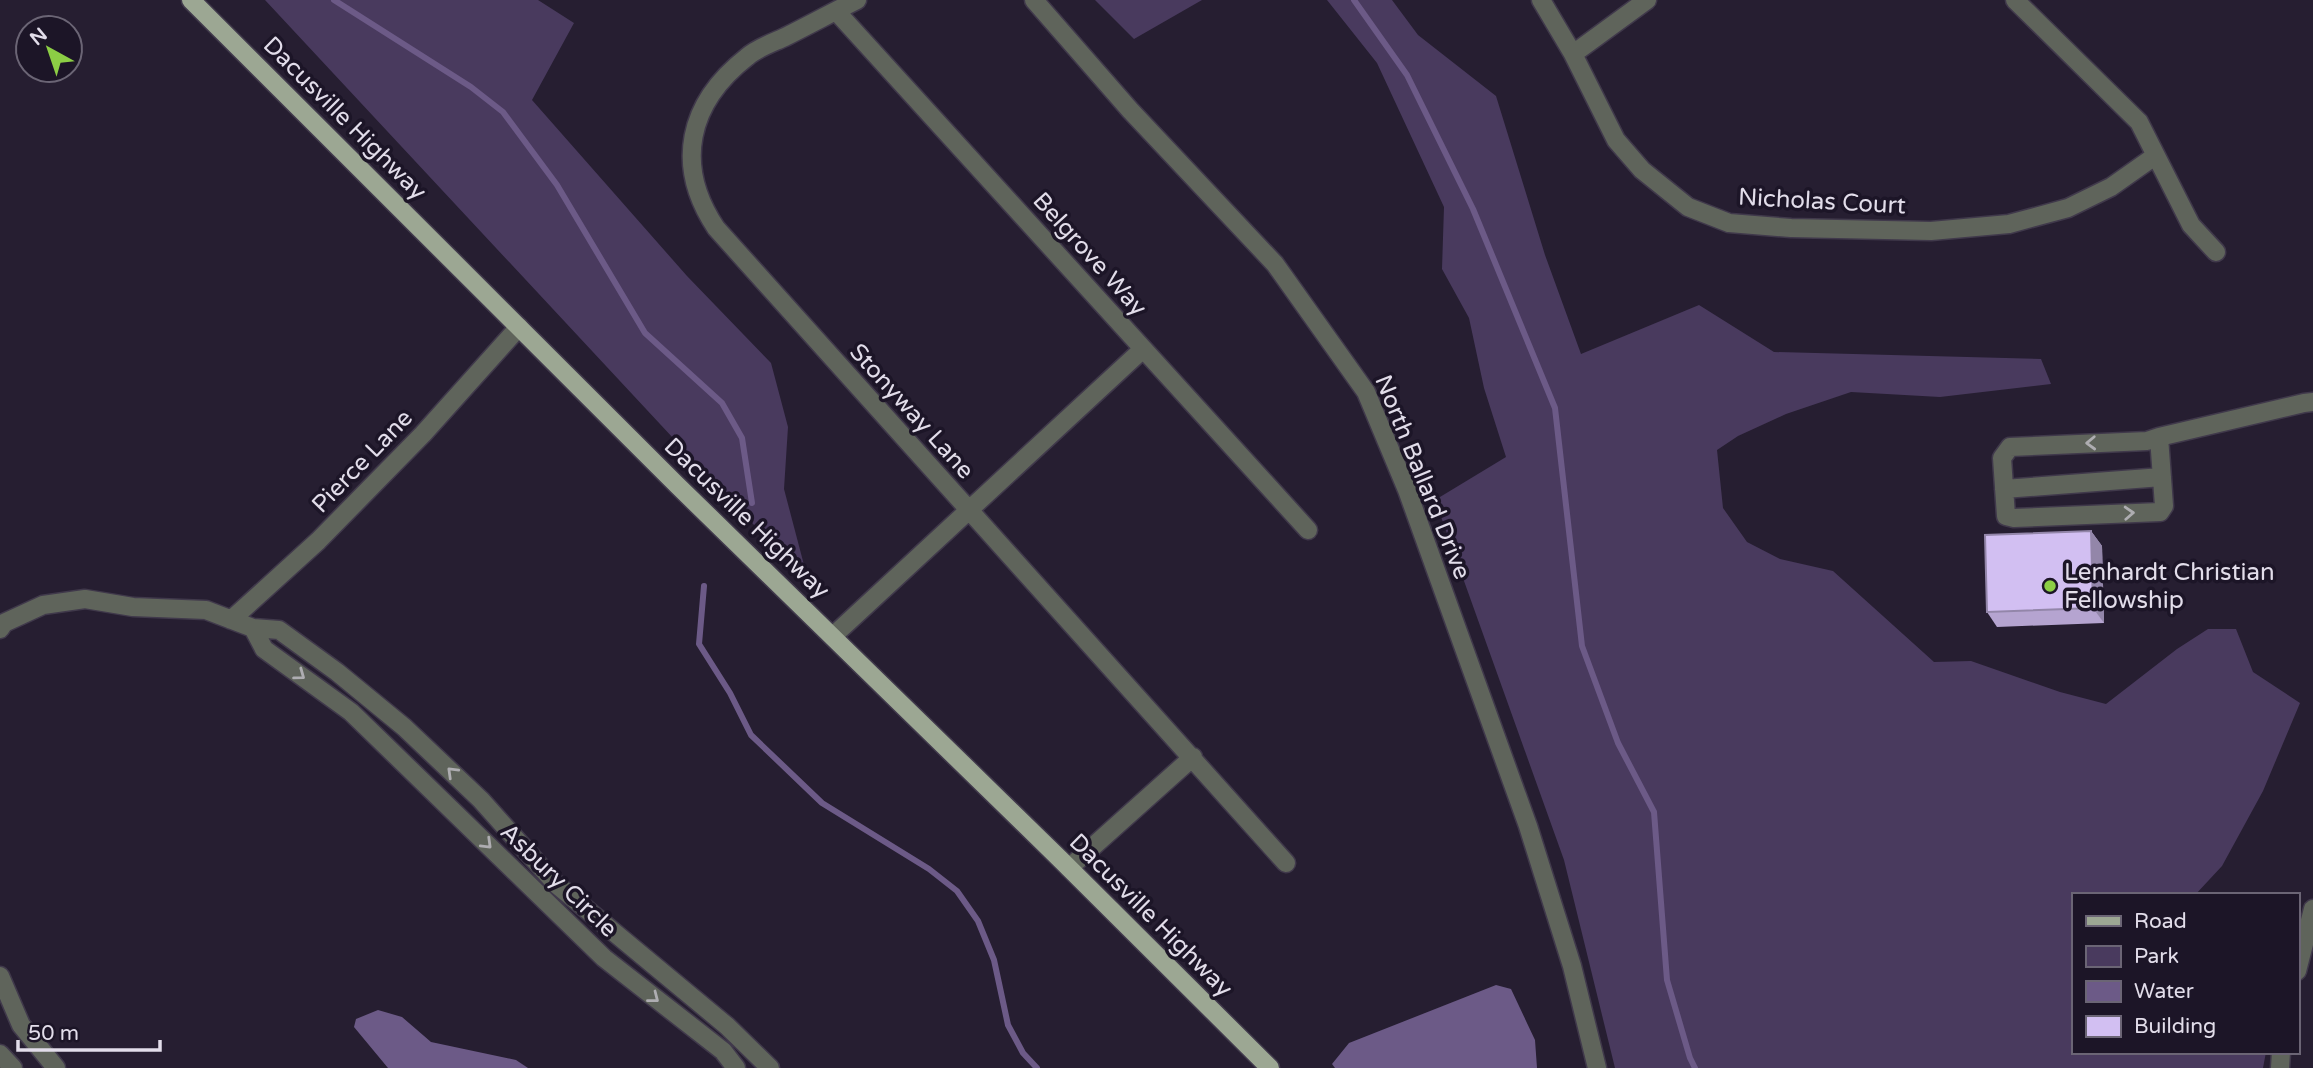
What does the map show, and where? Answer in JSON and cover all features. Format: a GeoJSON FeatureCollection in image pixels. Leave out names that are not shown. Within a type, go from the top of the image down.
{"type":"FeatureCollection","features":[{"type":"Feature","properties":{"kind":"main road","name":"Dacusville Highway"},"geometry":{"type":"LineString","coordinates":[[191,0],[1270,1068]]}},
{"type":"Feature","properties":{"kind":"street","name":"Stonyway Lane"},"geometry":{"type":"LineString","coordinates":[[857,0],[749,55],[712,93],[693,132],[692,165],[697,193],[716,228],[1286,863]]}},
{"type":"Feature","properties":{"kind":"street","name":"North Ballard Drive"},"geometry":{"type":"LineString","coordinates":[[1034,0],[1130,110],[1275,264],[1366,392],[1407,490],[1528,826],[1572,966],[1597,1068]]}},
{"type":"Feature","properties":{"kind":"street","name":"Nicholas Court"},"geometry":{"type":"LineString","coordinates":[[1541,0],[1573,54],[1616,140],[1642,170],[1688,207],[1729,223],[1791,228],[1931,231],[2010,224],[2068,208],[2110,187],[2155,156]]}},
{"type":"Feature","properties":{"kind":"street"},"geometry":{"type":"LineString","coordinates":[[1573,54],[1647,0]]}},
{"type":"Feature","properties":{"kind":"street"},"geometry":{"type":"LineString","coordinates":[[2015,0],[2139,122],[2191,225],[2216,252]]}},
{"type":"Feature","properties":{"kind":"street","name":"Belgrove Way"},"geometry":{"type":"LineString","coordinates":[[836,11],[1308,530]]}},
{"type":"Feature","properties":{"kind":"street","name":"Pierce Lane"},"geometry":{"type":"LineString","coordinates":[[231,620],[318,541],[423,434],[519,327]]}},
{"type":"Feature","properties":{"kind":"street"},"geometry":{"type":"LineString","coordinates":[[833,636],[1143,349]]}},
{"type":"Feature","properties":{"kind":"street"},"geometry":{"type":"LineString","coordinates":[[2159,437],[2164,506],[2160,512],[2014,519],[2006,516],[2002,458],[2010,447],[2147,441],[2159,437],[2313,402]]}},
{"type":"Feature","properties":{"kind":"street"},"geometry":{"type":"LineString","coordinates":[[2004,489],[2162,477]]}},
{"type":"Feature","properties":{"kind":"street","name":"Asbury Circle"},"geometry":{"type":"LineString","coordinates":[[0,629],[4,623],[43,606],[85,599],[132,607],[206,610],[253,628],[279,630],[404,727],[481,800],[556,884],[698,1001],[770,1068]]}},
{"type":"Feature","properties":{"kind":"street","name":"Asbury Circle"},"geometry":{"type":"LineString","coordinates":[[253,628],[264,649],[351,712],[595,948],[723,1051],[736,1068]]}},
{"type":"Feature","properties":{"kind":"street"},"geometry":{"type":"LineString","coordinates":[[351,712],[367,696]]}},
{"type":"Feature","properties":{"kind":"street"},"geometry":{"type":"LineString","coordinates":[[385,745],[404,727]]}},
{"type":"Feature","properties":{"kind":"street"},"geometry":{"type":"LineString","coordinates":[[1069,868],[1193,757]]}},
{"type":"Feature","properties":{"kind":"street","name":"Asbury Circle"},"geometry":{"type":"LineString","coordinates":[[462,820],[481,800]]}},
{"type":"Feature","properties":{"kind":"street"},"geometry":{"type":"LineString","coordinates":[[2299,963],[2313,909]]}},
{"type":"Feature","properties":{"kind":"street","name":"Asbury Circle"},"geometry":{"type":"LineString","coordinates":[[624,974],[641,954]]}},
{"type":"Feature","properties":{"kind":"street"},"geometry":{"type":"LineString","coordinates":[[0,976],[21,1025],[55,1068]]}},
{"type":"Feature","properties":{"kind":"street"},"geometry":{"type":"LineString","coordinates":[[683,1020],[698,1001]]}},
{"type":"Feature","properties":{"kind":"street"},"geometry":{"type":"LineString","coordinates":[[0,1054],[13,1068]]}},
{"type":"Feature","properties":{"kind":"green space"},"geometry":{"type":"Polygon","coordinates":[[[265,0],[538,0],[574,23],[532,100],[687,276],[771,363],[788,427],[784,489],[809,584],[265,0]]]}},
{"type":"Feature","properties":{"kind":"green space"},"geometry":{"type":"Polygon","coordinates":[[[1095,0],[1202,0],[1134,39],[1095,0]]]}},
{"type":"Feature","properties":{"kind":"green space"},"geometry":{"type":"Polygon","coordinates":[[[1327,0],[1392,0],[1418,35],[1496,96],[1545,255],[1581,354],[1699,305],[1774,352],[2041,359],[2051,384],[1940,397],[1851,392],[1786,414],[1738,436],[1717,450],[1723,508],[1747,542],[1780,559],[1833,571],[1934,662],[1971,661],[2060,692],[2106,704],[2177,649],[2208,629],[2236,629],[2253,672],[2300,703],[2263,791],[2222,866],[2197,893],[2072,893],[2072,1054],[2266,1054],[2263,1068],[1615,1068],[1564,860],[1435,500],[1506,457],[1484,388],[1469,318],[1442,269],[1444,207],[1377,63],[1327,0]]]}},
{"type":"Feature","properties":{"kind":"water"},"geometry":{"type":"Polygon","coordinates":[[[1496,985],[1511,989],[1535,1040],[1537,1068],[1335,1068],[1332,1064],[1349,1043],[1496,985]]]}},
{"type":"Feature","properties":{"kind":"water"},"geometry":{"type":"Polygon","coordinates":[[[378,1010],[402,1017],[431,1042],[516,1060],[528,1068],[388,1068],[354,1027],[356,1019],[378,1010]]]}},
{"type":"Feature","properties":{"kind":"building","name":"Lenhardt Christian Fellowship"},"geometry":{"type":"Polygon","coordinates":[[[2091,531],[2093,608],[1987,612],[1985,535],[2091,531]]]}},
{"type":"Feature","properties":{"kind":"waterway"},"geometry":{"type":"LineString","coordinates":[[334,0],[471,87],[503,112],[557,185],[645,333],[722,403],[742,438],[752,503]]}},
{"type":"Feature","properties":{"kind":"waterway"},"geometry":{"type":"LineString","coordinates":[[1354,0],[1407,75],[1473,209],[1555,408],[1582,646],[1618,743],[1654,812],[1667,980],[1695,1068]]}},
{"type":"Feature","properties":{"kind":"waterway"},"geometry":{"type":"LineString","coordinates":[[704,586],[699,644],[730,693],[751,735],[822,803],[929,869],[957,891],[978,921],[994,960],[1008,1025],[1023,1053],[1037,1068]]}},
{"type":"Feature","properties":{"kind":"place","name":"Lenhardt Christian Fellowship"},"geometry":{"type":"Point","coordinates":[2050,586]}}]}
